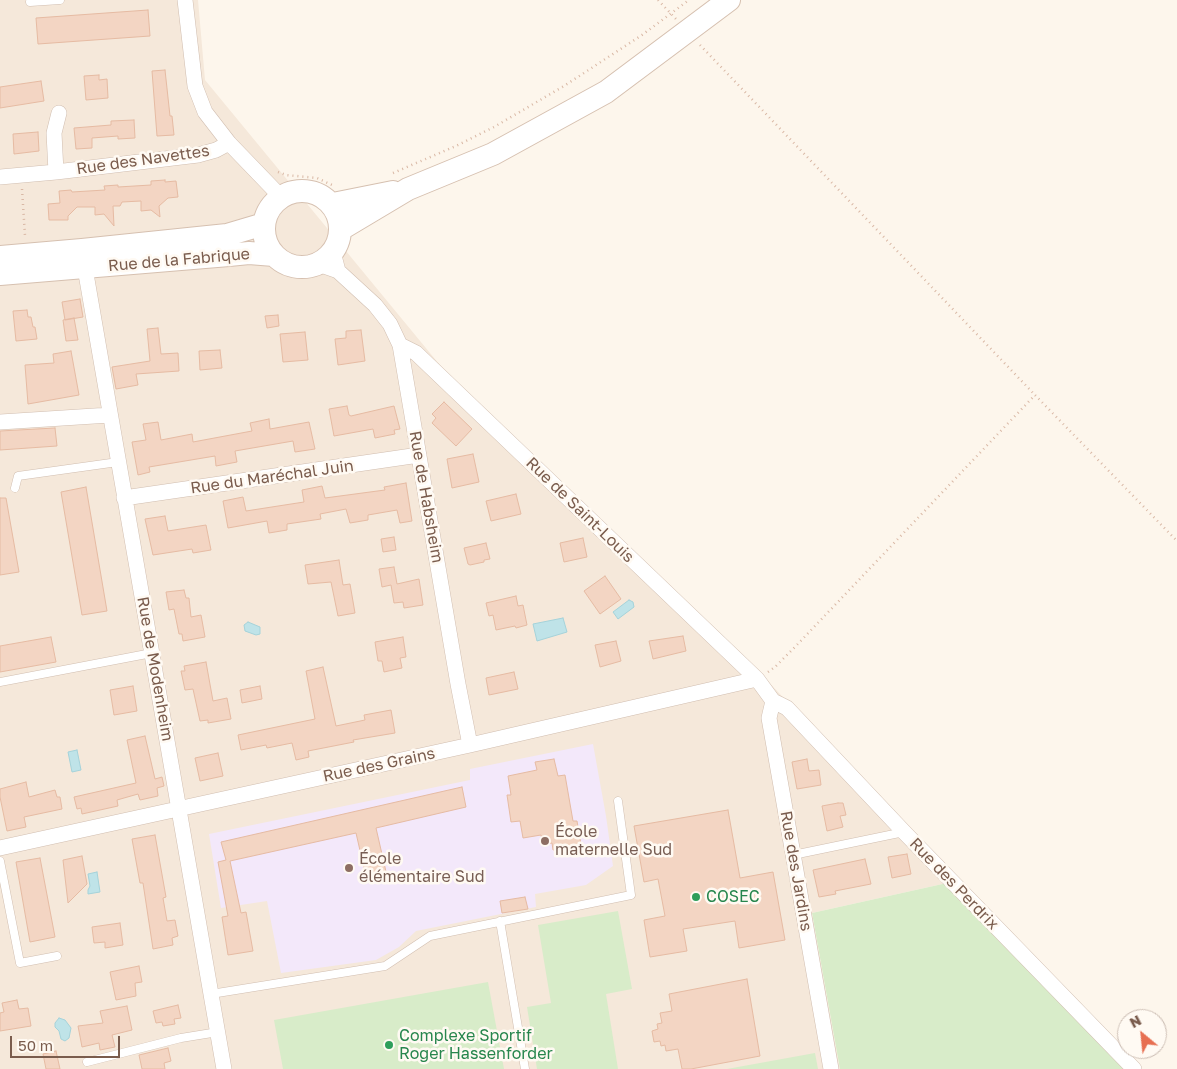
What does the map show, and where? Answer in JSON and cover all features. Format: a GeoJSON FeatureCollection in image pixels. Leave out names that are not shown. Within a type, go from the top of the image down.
{"type":"FeatureCollection","features":[{"type":"Feature","properties":{"kind":"main road"},"geometry":{"type":"LineString","coordinates":[[341,229],[408,189],[493,154],[606,92],[729,0]]}},
{"type":"Feature","properties":{"kind":"main road"},"geometry":{"type":"LineString","coordinates":[[335,196],[341,229],[338,245],[330,262],[309,267],[299,267],[281,261],[274,255],[266,240],[264,224],[272,204],[281,196],[302,190],[314,192],[324,197],[408,189]]}},
{"type":"Feature","properties":{"kind":"main road","name":"Rue de la Fabrique"},"geometry":{"type":"LineString","coordinates":[[0,274],[227,235],[264,224]]}},
{"type":"Feature","properties":{"kind":"main road","name":"Rue de la Fabrique"},"geometry":{"type":"LineString","coordinates":[[0,256],[26,254],[83,259],[249,253],[274,255]]}},
{"type":"Feature","properties":{"kind":"street"},"geometry":{"type":"LineString","coordinates":[[185,0],[195,86],[204,112],[229,142],[281,196]]}},
{"type":"Feature","properties":{"kind":"street","name":"Rue des Navettes"},"geometry":{"type":"LineString","coordinates":[[56,172],[54,133],[59,113]]}},
{"type":"Feature","properties":{"kind":"street","name":"Rue des Navettes"},"geometry":{"type":"LineString","coordinates":[[0,177],[198,155],[216,150],[229,142]]}},
{"type":"Feature","properties":{"kind":"street","name":"Rue de Modenheim"},"geometry":{"type":"LineString","coordinates":[[83,259],[224,1069]]}},
{"type":"Feature","properties":{"kind":"street","name":"Rue de Habsheim"},"geometry":{"type":"LineString","coordinates":[[330,262],[375,305],[390,324],[400,346],[470,745]]}},
{"type":"Feature","properties":{"kind":"street","name":"Rue de Saint-Louis"},"geometry":{"type":"LineString","coordinates":[[400,346],[416,353],[757,679]]}},
{"type":"Feature","properties":{"kind":"street"},"geometry":{"type":"LineString","coordinates":[[0,422],[110,415]]}},
{"type":"Feature","properties":{"kind":"street","name":"Rue du Maréchal Juin"},"geometry":{"type":"LineString","coordinates":[[124,498],[419,455]]}},
{"type":"Feature","properties":{"kind":"street"},"geometry":{"type":"LineString","coordinates":[[757,679],[773,701]]}},
{"type":"Feature","properties":{"kind":"street","name":"Rue des Grains"},"geometry":{"type":"LineString","coordinates":[[0,848],[470,745],[757,679]]}},
{"type":"Feature","properties":{"kind":"street","name":"Rue des Perdrix"},"geometry":{"type":"LineString","coordinates":[[773,701],[787,708],[904,832],[1134,1069]]}},
{"type":"Feature","properties":{"kind":"street","name":"Rue des Jardins"},"geometry":{"type":"LineString","coordinates":[[773,701],[769,718],[832,1069]]}},
{"type":"Feature","properties":{"kind":"lane"},"geometry":{"type":"LineString","coordinates":[[30,2],[60,0]]}},
{"type":"Feature","properties":{"kind":"lane"},"geometry":{"type":"LineString","coordinates":[[15,488],[18,476],[118,462]]}},
{"type":"Feature","properties":{"kind":"lane"},"geometry":{"type":"LineString","coordinates":[[0,682],[152,653]]}},
{"type":"Feature","properties":{"kind":"lane"},"geometry":{"type":"LineString","coordinates":[[211,994],[385,966],[430,936],[631,895],[618,801]]}},
{"type":"Feature","properties":{"kind":"lane"},"geometry":{"type":"LineString","coordinates":[[793,855],[904,832]]}},
{"type":"Feature","properties":{"kind":"lane"},"geometry":{"type":"LineString","coordinates":[[0,861],[20,963],[57,956]]}},
{"type":"Feature","properties":{"kind":"lane"},"geometry":{"type":"LineString","coordinates":[[500,921],[525,1069]]}},
{"type":"Feature","properties":{"kind":"lane"},"geometry":{"type":"LineString","coordinates":[[87,1062],[181,1038],[218,1032]]}},
{"type":"Feature","properties":{"kind":"path"},"geometry":{"type":"LineString","coordinates":[[658,0],[1177,541]]}},
{"type":"Feature","properties":{"kind":"path"},"geometry":{"type":"LineString","coordinates":[[387,176],[456,146],[572,81],[642,35],[688,0]]}},
{"type":"Feature","properties":{"kind":"path"},"geometry":{"type":"LineString","coordinates":[[272,167],[286,175],[317,178],[335,196]]}},
{"type":"Feature","properties":{"kind":"path"},"geometry":{"type":"LineString","coordinates":[[22,175],[26,254]]}},
{"type":"Feature","properties":{"kind":"path"},"geometry":{"type":"LineString","coordinates":[[757,679],[775,667],[794,648],[1035,395]]}},
{"type":"Feature","properties":{"kind":"shaded area"},"geometry":{"type":"Polygon","coordinates":[[[0,0],[198,0],[205,80],[444,370],[762,675],[956,881],[812,913],[840,1069],[0,1069],[0,0]]]}},
{"type":"Feature","properties":{"kind":"shaded area","name":"École élémentaire Sud"},"geometry":{"type":"Polygon","coordinates":[[[593,744],[613,866],[586,885],[535,894],[536,907],[416,931],[399,947],[376,960],[281,973],[267,901],[221,908],[209,834],[470,780],[470,769],[593,744]]]}},
{"type":"Feature","properties":{"kind":"green space"},"geometry":{"type":"Polygon","coordinates":[[[956,881],[1128,1069],[840,1069],[812,913],[956,881]]]}},
{"type":"Feature","properties":{"kind":"green space"},"geometry":{"type":"Polygon","coordinates":[[[618,911],[632,989],[606,994],[618,1069],[537,1069],[527,1007],[551,1003],[538,925],[618,911]]]}},
{"type":"Feature","properties":{"kind":"green space","name":"Complexe Sportif Roger Hassenforder"},"geometry":{"type":"Polygon","coordinates":[[[488,982],[504,1069],[283,1069],[274,1020],[488,982]]]}},
{"type":"Feature","properties":{"kind":"green space"},"geometry":{"type":"Polygon","coordinates":[[[815,1053],[818,1069],[727,1069],[815,1053]]]}},
{"type":"Feature","properties":{"kind":"water"},"geometry":{"type":"Polygon","coordinates":[[[629,600],[633,602],[634,607],[618,619],[613,612],[629,600]]]}},
{"type":"Feature","properties":{"kind":"water"},"geometry":{"type":"Polygon","coordinates":[[[563,618],[567,632],[537,641],[533,624],[563,618]]]}},
{"type":"Feature","properties":{"kind":"water"},"geometry":{"type":"Polygon","coordinates":[[[248,622],[260,627],[260,634],[256,635],[245,631],[244,625],[248,622]]]}},
{"type":"Feature","properties":{"kind":"water"},"geometry":{"type":"Polygon","coordinates":[[[77,750],[81,770],[72,772],[68,752],[77,750]]]}},
{"type":"Feature","properties":{"kind":"water"},"geometry":{"type":"Polygon","coordinates":[[[97,872],[100,892],[88,894],[90,886],[88,874],[97,872]]]}},
{"type":"Feature","properties":{"kind":"water"},"geometry":{"type":"Polygon","coordinates":[[[59,1018],[65,1020],[71,1028],[69,1038],[65,1041],[61,1039],[59,1031],[55,1027],[55,1023],[59,1018]]]}},
{"type":"Feature","properties":{"kind":"building"},"geometry":{"type":"Polygon","coordinates":[[[148,10],[150,36],[38,44],[36,18],[148,10]]]}},
{"type":"Feature","properties":{"kind":"building"},"geometry":{"type":"Polygon","coordinates":[[[165,70],[174,135],[157,136],[152,71],[165,70]]]}},
{"type":"Feature","properties":{"kind":"building"},"geometry":{"type":"Polygon","coordinates":[[[99,75],[99,80],[107,79],[108,98],[86,100],[84,76],[99,75]]]}},
{"type":"Feature","properties":{"kind":"building"},"geometry":{"type":"Polygon","coordinates":[[[41,81],[44,101],[0,108],[0,87],[41,81]]]}},
{"type":"Feature","properties":{"kind":"building"},"geometry":{"type":"Polygon","coordinates":[[[134,120],[135,138],[118,139],[118,136],[92,138],[92,148],[76,149],[74,128],[111,125],[111,121],[134,120]]]}},
{"type":"Feature","properties":{"kind":"building"},"geometry":{"type":"Polygon","coordinates":[[[38,132],[39,151],[14,154],[13,134],[38,132]]]}},
{"type":"Feature","properties":{"kind":"building"},"geometry":{"type":"Polygon","coordinates":[[[165,180],[165,182],[176,181],[178,197],[168,198],[159,206],[160,217],[151,210],[141,211],[141,201],[122,202],[120,206],[113,206],[114,226],[104,214],[95,215],[95,207],[77,207],[68,216],[68,220],[49,220],[48,204],[60,203],[59,191],[105,190],[104,186],[151,185],[151,181],[165,180]]]}},
{"type":"Feature","properties":{"kind":"building"},"geometry":{"type":"Polygon","coordinates":[[[80,299],[83,317],[65,320],[62,302],[80,299]]]}},
{"type":"Feature","properties":{"kind":"building"},"geometry":{"type":"Polygon","coordinates":[[[27,310],[28,317],[31,317],[33,327],[35,327],[37,339],[16,341],[13,311],[27,310]]]}},
{"type":"Feature","properties":{"kind":"building"},"geometry":{"type":"Polygon","coordinates":[[[278,315],[279,326],[267,328],[265,316],[278,315]]]}},
{"type":"Feature","properties":{"kind":"building"},"geometry":{"type":"Polygon","coordinates":[[[74,318],[78,340],[66,341],[63,320],[74,318]]]}},
{"type":"Feature","properties":{"kind":"building"},"geometry":{"type":"Polygon","coordinates":[[[158,328],[161,354],[178,353],[179,371],[136,374],[138,385],[116,389],[112,367],[150,361],[147,329],[158,328]]]}},
{"type":"Feature","properties":{"kind":"building"},"geometry":{"type":"Polygon","coordinates":[[[361,330],[365,361],[338,365],[335,339],[346,338],[346,331],[361,330]]]}},
{"type":"Feature","properties":{"kind":"building"},"geometry":{"type":"Polygon","coordinates":[[[305,332],[308,360],[283,362],[280,334],[305,332]]]}},
{"type":"Feature","properties":{"kind":"building"},"geometry":{"type":"Polygon","coordinates":[[[220,350],[222,368],[200,370],[199,351],[220,350]]]}},
{"type":"Feature","properties":{"kind":"building"},"geometry":{"type":"Polygon","coordinates":[[[71,351],[79,395],[28,404],[25,365],[54,363],[53,354],[71,351]]]}},
{"type":"Feature","properties":{"kind":"building"},"geometry":{"type":"Polygon","coordinates":[[[444,402],[472,429],[456,446],[432,423],[436,418],[432,414],[444,402]]]}},
{"type":"Feature","properties":{"kind":"building"},"geometry":{"type":"Polygon","coordinates":[[[347,406],[351,416],[394,406],[400,429],[394,430],[395,434],[375,438],[373,429],[334,436],[329,409],[347,406]]]}},
{"type":"Feature","properties":{"kind":"building"},"geometry":{"type":"Polygon","coordinates":[[[269,419],[270,429],[309,422],[315,449],[295,452],[293,441],[235,451],[237,462],[216,466],[215,456],[149,467],[150,472],[138,475],[132,442],[146,440],[143,424],[158,422],[161,440],[192,434],[193,442],[252,431],[250,423],[269,419]]]}},
{"type":"Feature","properties":{"kind":"building"},"geometry":{"type":"Polygon","coordinates":[[[55,428],[57,446],[0,450],[0,431],[55,428]]]}},
{"type":"Feature","properties":{"kind":"building"},"geometry":{"type":"Polygon","coordinates":[[[473,454],[479,482],[452,488],[447,459],[473,454]]]}},
{"type":"Feature","properties":{"kind":"building"},"geometry":{"type":"Polygon","coordinates":[[[406,483],[412,521],[400,523],[397,510],[368,515],[368,520],[350,523],[346,509],[320,514],[321,519],[287,524],[287,530],[269,533],[267,521],[228,528],[223,501],[243,497],[246,511],[304,502],[302,490],[322,486],[325,498],[385,490],[384,487],[406,483]]]}},
{"type":"Feature","properties":{"kind":"building"},"geometry":{"type":"Polygon","coordinates":[[[86,487],[107,611],[82,615],[61,492],[86,487]]]}},
{"type":"Feature","properties":{"kind":"building"},"geometry":{"type":"Polygon","coordinates":[[[516,494],[521,514],[491,521],[486,501],[516,494]]]}},
{"type":"Feature","properties":{"kind":"building"},"geometry":{"type":"Polygon","coordinates":[[[0,498],[6,498],[19,572],[0,575],[0,498]]]}},
{"type":"Feature","properties":{"kind":"building"},"geometry":{"type":"Polygon","coordinates":[[[165,516],[168,531],[206,525],[211,550],[193,553],[192,549],[153,555],[145,519],[165,516]]]}},
{"type":"Feature","properties":{"kind":"building"},"geometry":{"type":"Polygon","coordinates":[[[394,537],[396,550],[383,552],[381,539],[394,537]]]}},
{"type":"Feature","properties":{"kind":"building"},"geometry":{"type":"Polygon","coordinates":[[[583,538],[587,557],[564,562],[560,543],[583,538]]]}},
{"type":"Feature","properties":{"kind":"building"},"geometry":{"type":"Polygon","coordinates":[[[486,543],[490,559],[484,560],[484,562],[468,564],[464,548],[486,543]]]}},
{"type":"Feature","properties":{"kind":"building"},"geometry":{"type":"Polygon","coordinates":[[[339,560],[343,585],[350,584],[355,613],[338,616],[331,582],[308,584],[305,565],[339,560]]]}},
{"type":"Feature","properties":{"kind":"building"},"geometry":{"type":"Polygon","coordinates":[[[394,567],[397,584],[419,579],[423,605],[404,608],[403,602],[394,603],[391,585],[382,587],[379,569],[394,567]]]}},
{"type":"Feature","properties":{"kind":"building"},"geometry":{"type":"Polygon","coordinates":[[[605,576],[621,599],[600,614],[584,591],[605,576]]]}},
{"type":"Feature","properties":{"kind":"building"},"geometry":{"type":"Polygon","coordinates":[[[184,590],[186,598],[189,598],[191,617],[201,615],[205,637],[183,641],[182,634],[179,634],[174,609],[169,610],[166,592],[184,590]]]}},
{"type":"Feature","properties":{"kind":"building"},"geometry":{"type":"Polygon","coordinates":[[[516,596],[518,606],[523,605],[527,625],[496,630],[493,615],[489,616],[486,603],[516,596]]]}},
{"type":"Feature","properties":{"kind":"building"},"geometry":{"type":"Polygon","coordinates":[[[683,636],[686,651],[653,659],[649,641],[683,636]]]}},
{"type":"Feature","properties":{"kind":"building"},"geometry":{"type":"Polygon","coordinates":[[[51,637],[56,662],[0,672],[0,646],[51,637]]]}},
{"type":"Feature","properties":{"kind":"building"},"geometry":{"type":"Polygon","coordinates":[[[403,637],[406,657],[400,658],[402,668],[384,672],[382,661],[378,661],[375,642],[403,637]]]}},
{"type":"Feature","properties":{"kind":"building"},"geometry":{"type":"Polygon","coordinates":[[[616,641],[621,661],[600,667],[595,645],[616,641]]]}},
{"type":"Feature","properties":{"kind":"building"},"geometry":{"type":"Polygon","coordinates":[[[206,662],[213,701],[227,698],[231,719],[208,723],[208,720],[200,721],[193,689],[185,690],[181,671],[185,671],[184,666],[206,662]]]}},
{"type":"Feature","properties":{"kind":"building"},"geometry":{"type":"Polygon","coordinates":[[[323,667],[336,726],[365,720],[364,715],[391,710],[395,733],[353,740],[354,742],[308,751],[309,757],[296,760],[292,743],[267,748],[266,745],[241,750],[238,735],[315,719],[306,671],[323,667]]]}},
{"type":"Feature","properties":{"kind":"building"},"geometry":{"type":"Polygon","coordinates":[[[514,672],[518,689],[489,695],[486,678],[514,672]]]}},
{"type":"Feature","properties":{"kind":"building"},"geometry":{"type":"Polygon","coordinates":[[[133,686],[137,711],[114,715],[110,690],[133,686]]]}},
{"type":"Feature","properties":{"kind":"building"},"geometry":{"type":"Polygon","coordinates":[[[260,686],[262,699],[242,703],[240,690],[260,686]]]}},
{"type":"Feature","properties":{"kind":"building"},"geometry":{"type":"Polygon","coordinates":[[[145,736],[155,779],[162,777],[164,786],[157,788],[158,796],[140,800],[138,794],[117,800],[118,806],[82,814],[81,808],[77,809],[74,797],[136,783],[127,740],[145,736]]]}},
{"type":"Feature","properties":{"kind":"building"},"geometry":{"type":"Polygon","coordinates":[[[218,753],[223,776],[200,781],[195,758],[218,753]]]}},
{"type":"Feature","properties":{"kind":"building"},"geometry":{"type":"Polygon","coordinates":[[[554,759],[558,776],[565,775],[573,821],[577,821],[581,845],[553,850],[552,843],[543,845],[541,835],[523,838],[520,821],[511,822],[507,795],[511,795],[508,776],[537,770],[535,762],[554,759]]]}},
{"type":"Feature","properties":{"kind":"building"},"geometry":{"type":"Polygon","coordinates":[[[807,759],[809,771],[819,770],[821,785],[797,789],[792,762],[807,759]]]}},
{"type":"Feature","properties":{"kind":"building"},"geometry":{"type":"Polygon","coordinates":[[[26,782],[29,797],[55,790],[57,797],[60,797],[62,809],[24,817],[26,827],[7,831],[0,789],[26,782]]]}},
{"type":"Feature","properties":{"kind":"building"},"geometry":{"type":"Polygon","coordinates":[[[462,787],[466,807],[376,828],[387,876],[367,881],[356,833],[230,861],[241,913],[246,912],[253,951],[228,955],[222,917],[228,916],[218,862],[226,860],[221,842],[462,787]]]}},
{"type":"Feature","properties":{"kind":"building"},"geometry":{"type":"Polygon","coordinates":[[[843,803],[846,815],[840,816],[843,827],[827,831],[822,806],[843,803]]]}},
{"type":"Feature","properties":{"kind":"building"},"geometry":{"type":"Polygon","coordinates":[[[728,810],[740,878],[773,872],[785,940],[739,948],[735,921],[683,929],[687,951],[650,957],[644,920],[665,916],[658,879],[644,882],[634,826],[728,810]]]}},
{"type":"Feature","properties":{"kind":"building"},"geometry":{"type":"Polygon","coordinates":[[[155,835],[166,897],[163,898],[167,921],[175,920],[178,936],[172,938],[173,945],[153,949],[143,883],[140,883],[132,839],[155,835]]]}},
{"type":"Feature","properties":{"kind":"building"},"geometry":{"type":"Polygon","coordinates":[[[907,854],[911,874],[892,878],[888,857],[907,854]]]}},
{"type":"Feature","properties":{"kind":"building"},"geometry":{"type":"Polygon","coordinates":[[[82,856],[87,884],[68,903],[63,860],[82,856]]]}},
{"type":"Feature","properties":{"kind":"building"},"geometry":{"type":"Polygon","coordinates":[[[40,858],[55,937],[30,942],[16,862],[40,858]]]}},
{"type":"Feature","properties":{"kind":"building"},"geometry":{"type":"Polygon","coordinates":[[[865,859],[871,884],[835,891],[836,894],[819,897],[813,870],[865,859]]]}},
{"type":"Feature","properties":{"kind":"building"},"geometry":{"type":"Polygon","coordinates":[[[525,897],[528,909],[502,913],[500,901],[525,897]]]}},
{"type":"Feature","properties":{"kind":"building"},"geometry":{"type":"Polygon","coordinates":[[[120,923],[123,945],[105,948],[105,942],[94,943],[92,927],[120,923]]]}},
{"type":"Feature","properties":{"kind":"building"},"geometry":{"type":"Polygon","coordinates":[[[139,966],[142,982],[135,983],[136,996],[116,1000],[110,972],[139,966]]]}},
{"type":"Feature","properties":{"kind":"building"},"geometry":{"type":"Polygon","coordinates":[[[747,979],[760,1056],[682,1069],[678,1049],[666,1051],[665,1045],[661,1046],[660,1041],[654,1042],[652,1031],[658,1029],[657,1024],[662,1023],[660,1013],[672,1011],[669,994],[747,979]]]}},
{"type":"Feature","properties":{"kind":"building"},"geometry":{"type":"Polygon","coordinates":[[[17,1000],[19,1009],[28,1008],[31,1026],[0,1031],[0,1013],[4,1012],[2,1003],[17,1000]]]}},
{"type":"Feature","properties":{"kind":"building"},"geometry":{"type":"Polygon","coordinates":[[[178,1005],[181,1018],[174,1019],[175,1024],[163,1026],[162,1022],[156,1023],[153,1011],[178,1005]]]}},
{"type":"Feature","properties":{"kind":"building"},"geometry":{"type":"Polygon","coordinates":[[[127,1006],[132,1030],[112,1035],[115,1047],[100,1050],[99,1043],[82,1047],[78,1026],[103,1023],[100,1011],[127,1006]]]}},
{"type":"Feature","properties":{"kind":"building"},"geometry":{"type":"Polygon","coordinates":[[[168,1048],[171,1061],[164,1063],[165,1069],[142,1069],[139,1055],[168,1048]]]}},
{"type":"Feature","properties":{"kind":"building"},"geometry":{"type":"Polygon","coordinates":[[[56,1051],[60,1069],[46,1069],[43,1054],[56,1051]]]}},
{"type":"Feature","properties":{"kind":"place","name":"École maternelle Sud"},"geometry":{"type":"Point","coordinates":[545,841]}},
{"type":"Feature","properties":{"kind":"place","name":"École élémentaire Sud"},"geometry":{"type":"Point","coordinates":[349,868]}},
{"type":"Feature","properties":{"kind":"place","name":"COSEC"},"geometry":{"type":"Point","coordinates":[696,897]}},
{"type":"Feature","properties":{"kind":"place","name":"Complexe Sportif Roger Hassenforder"},"geometry":{"type":"Point","coordinates":[389,1045]}}]}
